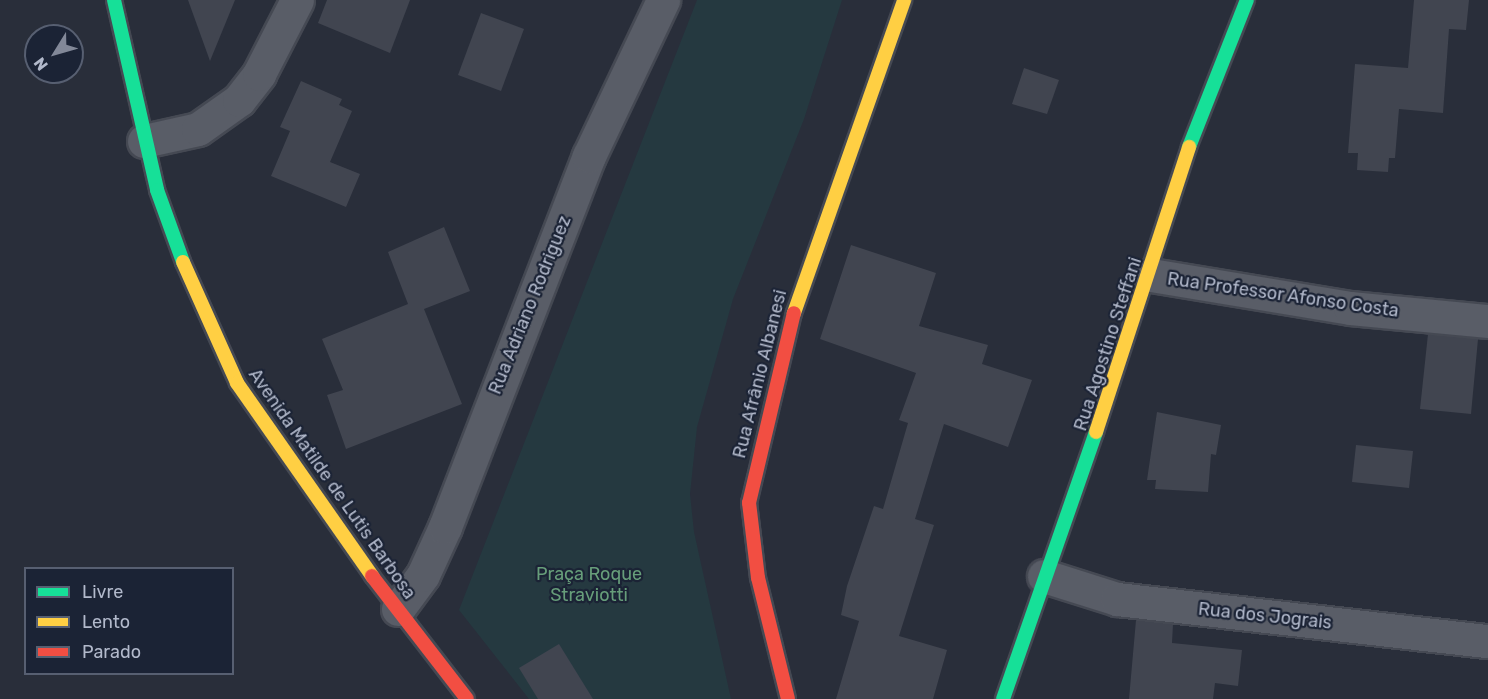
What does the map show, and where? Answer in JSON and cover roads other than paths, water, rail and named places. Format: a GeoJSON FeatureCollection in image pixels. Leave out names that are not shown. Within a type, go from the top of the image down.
{"type":"FeatureCollection","features":[{"type":"Feature","properties":{"kind":"street","name":"Avenida Matilde de Lutis Barbosa"},"geometry":{"type":"LineString","coordinates":[[114,0],[144,141],[175,244],[237,383],[398,609],[467,699]]}},
{"type":"Feature","properties":{"kind":"street"},"geometry":{"type":"LineString","coordinates":[[144,141],[198,129],[239,100],[259,74],[297,0]]}},
{"type":"Feature","properties":{"kind":"street","name":"Rua Adriano Rodriguez"},"geometry":{"type":"LineString","coordinates":[[398,609],[423,575],[445,527],[589,156],[663,0]]}},
{"type":"Feature","properties":{"kind":"street","name":"Rua Afrânio Albanesi"},"geometry":{"type":"LineString","coordinates":[[788,699],[758,578],[749,503],[753,475],[802,281],[904,0]]}},
{"type":"Feature","properties":{"kind":"street","name":"Rua Agostino Steffani"},"geometry":{"type":"LineString","coordinates":[[1003,699],[1044,576],[1151,275],[1181,168],[1247,0]]}},
{"type":"Feature","properties":{"kind":"street","name":"Rua Professor Afonso Costa"},"geometry":{"type":"LineString","coordinates":[[1151,275],[1350,308],[1488,321]]}},
{"type":"Feature","properties":{"kind":"street","name":"Rua dos Jograis"},"geometry":{"type":"LineString","coordinates":[[1044,576],[1117,599],[1488,641]]}},
{"type":"Feature","properties":{"kind":"park label","name":"Praça Roque Straviotti"},"geometry":{"type":"Point","coordinates":[589,585]}}]}
